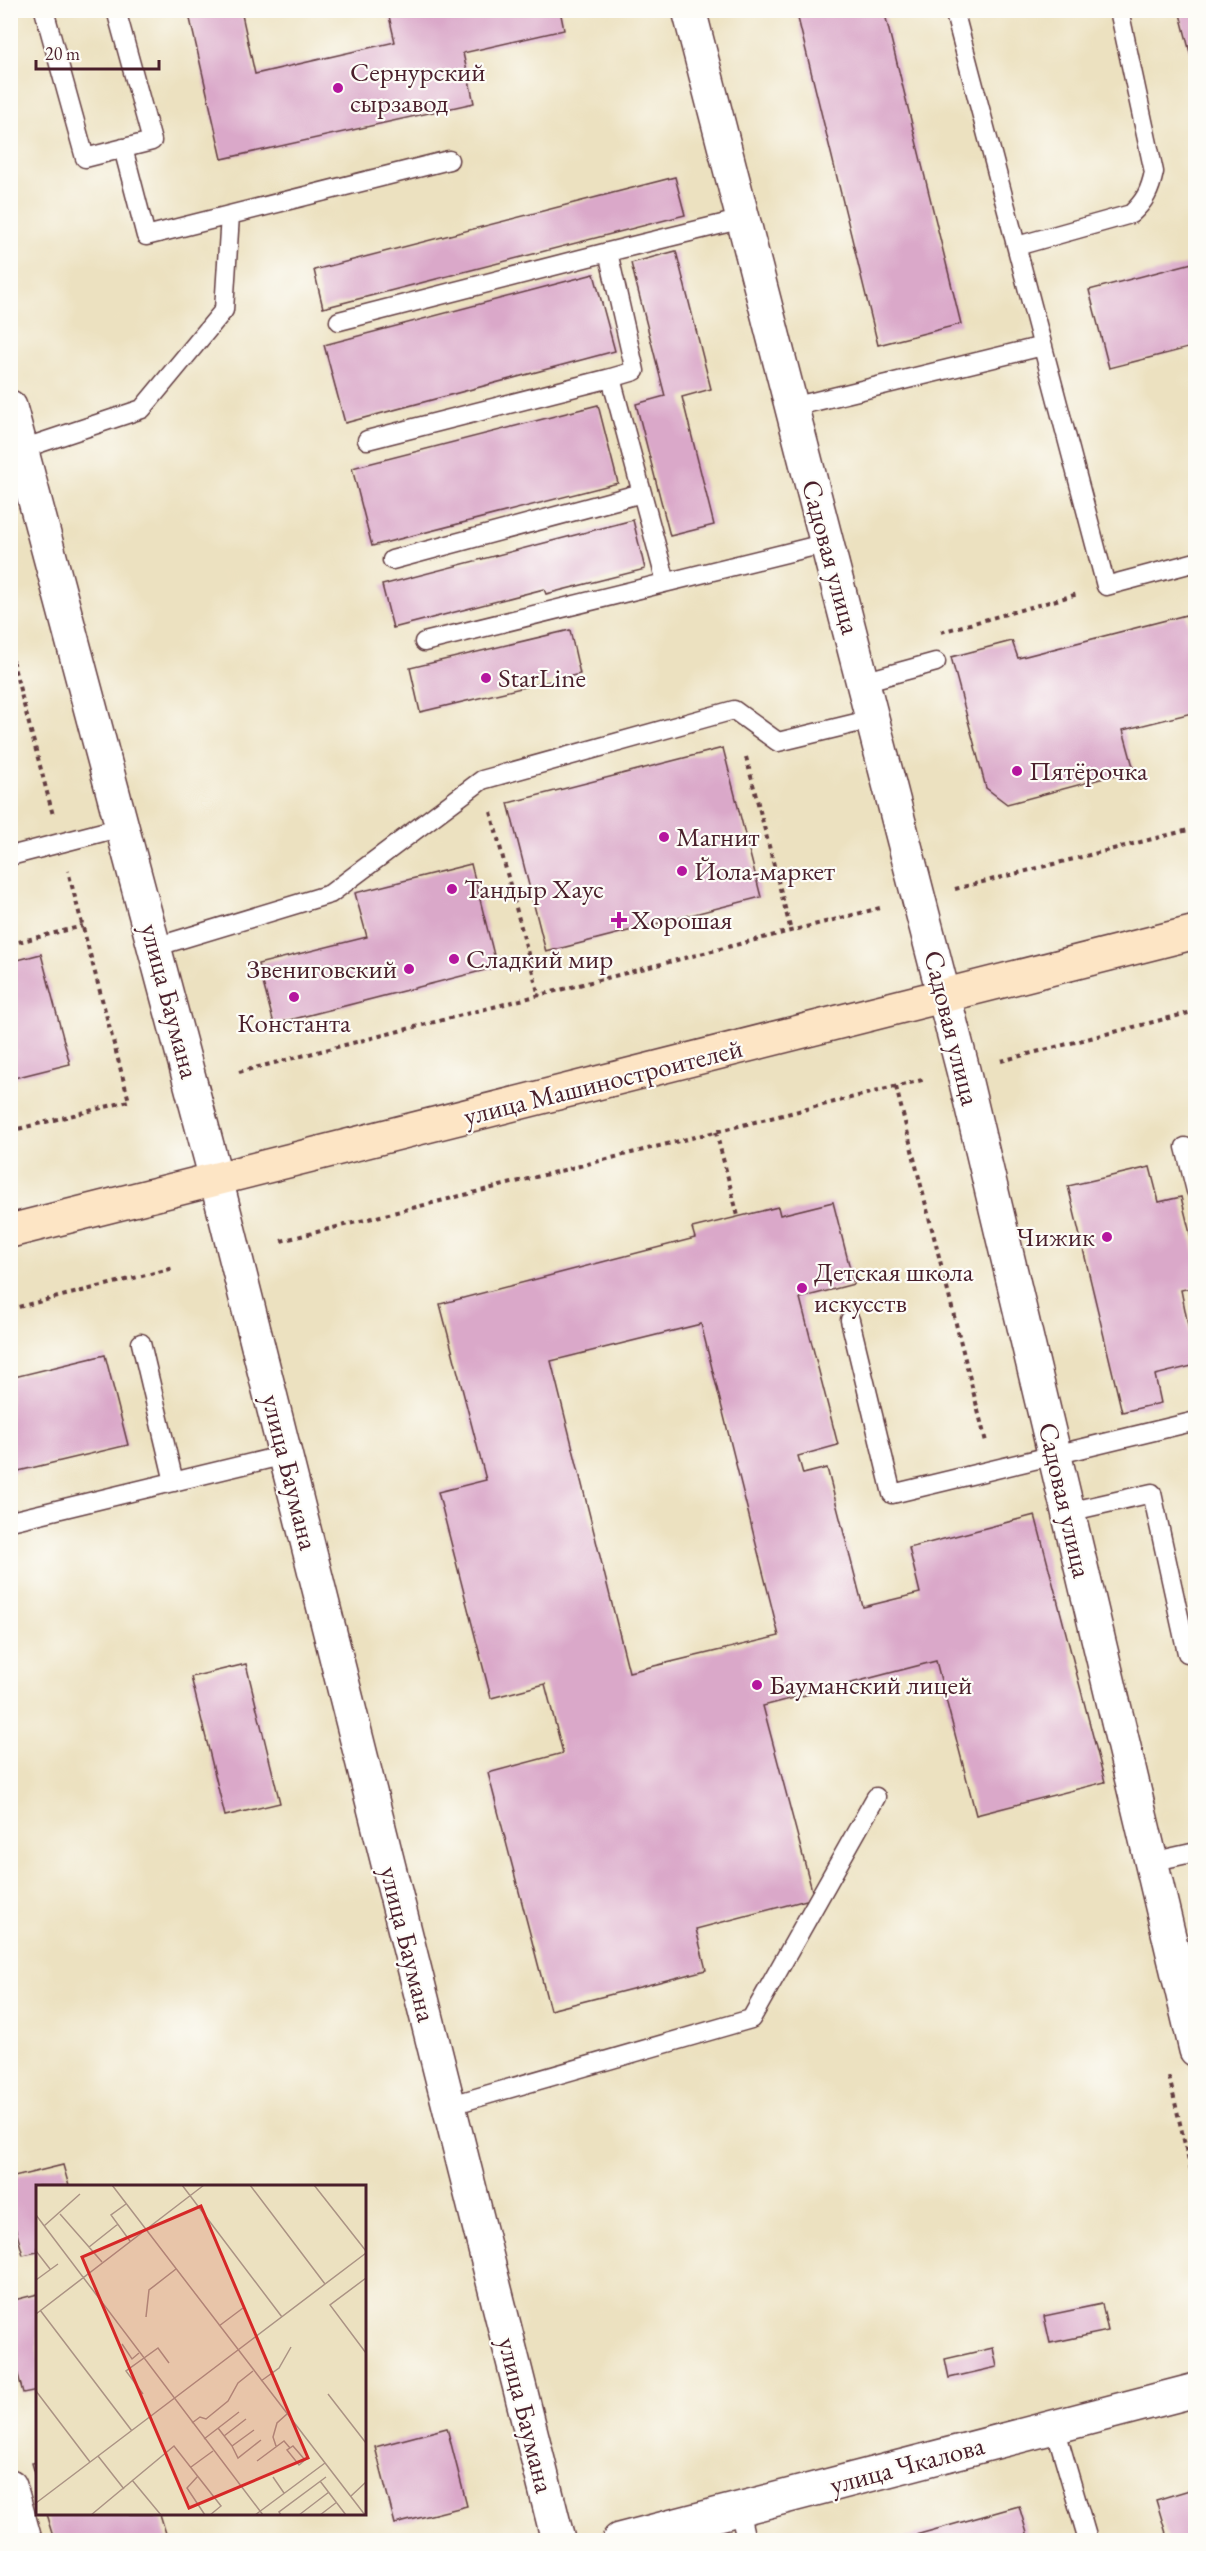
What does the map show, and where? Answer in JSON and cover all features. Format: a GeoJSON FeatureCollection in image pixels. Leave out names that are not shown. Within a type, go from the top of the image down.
{"type":"FeatureCollection","features":[{"type":"Feature","properties":{"kind":"main road","name":"улица Машиностроителей"},"geometry":{"type":"LineString","coordinates":[[10,1231],[1196,932]]}},
{"type":"Feature","properties":{"kind":"street","name":"Садовая улица"},"geometry":{"type":"LineString","coordinates":[[689,10],[963,1070],[1196,2050]]}},
{"type":"Feature","properties":{"kind":"street","name":"улица Баумана"},"geometry":{"type":"LineString","coordinates":[[10,407],[216,1179],[558,2541]]}},
{"type":"Feature","properties":{"kind":"street","name":"улица Чкалова"},"geometry":{"type":"LineString","coordinates":[[619,2541],[1196,2390]]}},
{"type":"Feature","properties":{"kind":"street"},"geometry":{"type":"LineString","coordinates":[[10,2486],[24,2541]]}},
{"type":"Feature","properties":{"kind":"lane"},"geometry":{"type":"LineString","coordinates":[[44,10],[85,158],[152,141],[116,10]]}},
{"type":"Feature","properties":{"kind":"lane"},"geometry":{"type":"LineString","coordinates":[[954,10],[1106,586],[1196,562]]}},
{"type":"Feature","properties":{"kind":"lane"},"geometry":{"type":"LineString","coordinates":[[1017,246],[1131,214],[1145,201],[1151,188],[1154,172],[1119,10]]}},
{"type":"Feature","properties":{"kind":"lane"},"geometry":{"type":"LineString","coordinates":[[123,148],[146,236],[448,160]]}},
{"type":"Feature","properties":{"kind":"lane"},"geometry":{"type":"LineString","coordinates":[[22,449],[142,410],[224,310],[230,215]]}},
{"type":"Feature","properties":{"kind":"lane"},"geometry":{"type":"LineString","coordinates":[[339,321],[743,219]]}},
{"type":"Feature","properties":{"kind":"lane"},"geometry":{"type":"LineString","coordinates":[[367,440],[635,371],[608,252]]}},
{"type":"Feature","properties":{"kind":"lane"},"geometry":{"type":"LineString","coordinates":[[792,407],[1043,346]]}},
{"type":"Feature","properties":{"kind":"lane"},"geometry":{"type":"LineString","coordinates":[[611,378],[666,582]]}},
{"type":"Feature","properties":{"kind":"lane"},"geometry":{"type":"LineString","coordinates":[[392,560],[642,493]]}},
{"type":"Feature","properties":{"kind":"lane"},"geometry":{"type":"LineString","coordinates":[[424,642],[827,543]]}},
{"type":"Feature","properties":{"kind":"lane"},"geometry":{"type":"LineString","coordinates":[[863,682],[936,662]]}},
{"type":"Feature","properties":{"kind":"lane"},"geometry":{"type":"LineString","coordinates":[[155,946],[330,894],[482,780],[734,710],[778,742],[873,719]]}},
{"type":"Feature","properties":{"kind":"lane"},"geometry":{"type":"LineString","coordinates":[[10,856],[122,827]]}},
{"type":"Feature","properties":{"kind":"lane"},"geometry":{"type":"LineString","coordinates":[[1185,1147],[1196,1191]]}},
{"type":"Feature","properties":{"kind":"lane"},"geometry":{"type":"LineString","coordinates":[[849,1320],[892,1494],[1196,1421]]}},
{"type":"Feature","properties":{"kind":"lane"},"geometry":{"type":"LineString","coordinates":[[141,1343],[174,1482]]}},
{"type":"Feature","properties":{"kind":"lane"},"geometry":{"type":"LineString","coordinates":[[15,1520],[285,1455]]}},
{"type":"Feature","properties":{"kind":"lane"},"geometry":{"type":"LineString","coordinates":[[1068,1512],[1152,1493],[1187,1653]]}},
{"type":"Feature","properties":{"kind":"lane"},"geometry":{"type":"LineString","coordinates":[[448,2106],[751,2019],[876,1797]]}},
{"type":"Feature","properties":{"kind":"lane"},"geometry":{"type":"LineString","coordinates":[[1151,1862],[1196,1852]]}},
{"type":"Feature","properties":{"kind":"lane"},"geometry":{"type":"LineString","coordinates":[[1056,2427],[1088,2541]]}},
{"type":"Feature","properties":{"kind":"lane"},"geometry":{"type":"LineString","coordinates":[[739,2509],[746,2541]]}},
{"type":"Feature","properties":{"kind":"path"},"geometry":{"type":"LineString","coordinates":[[936,633],[1106,586]]}},
{"type":"Feature","properties":{"kind":"path"},"geometry":{"type":"LineString","coordinates":[[10,652],[129,1101],[10,1131]]}},
{"type":"Feature","properties":{"kind":"path"},"geometry":{"type":"LineString","coordinates":[[734,710],[791,932]]}},
{"type":"Feature","properties":{"kind":"path"},"geometry":{"type":"LineString","coordinates":[[482,780],[539,996]]}},
{"type":"Feature","properties":{"kind":"path"},"geometry":{"type":"LineString","coordinates":[[239,1072],[1196,828]]}},
{"type":"Feature","properties":{"kind":"path"},"geometry":{"type":"LineString","coordinates":[[10,944],[83,926]]}},
{"type":"Feature","properties":{"kind":"path"},"geometry":{"type":"LineString","coordinates":[[281,1241],[1196,1011]]}},
{"type":"Feature","properties":{"kind":"path"},"geometry":{"type":"LineString","coordinates":[[717,1132],[738,1216]]}},
{"type":"Feature","properties":{"kind":"path"},"geometry":{"type":"LineString","coordinates":[[10,1309],[174,1268]]}},
{"type":"Feature","properties":{"kind":"building","name":"Сернурский сырзавод"},"geometry":{"type":"Polygon","coordinates":[[[188,10],[241,10],[255,74],[395,42],[388,12],[393,10],[560,10],[564,30],[463,53],[474,103],[222,159],[188,10]]]}},
{"type":"Feature","properties":{"kind":"building"},"geometry":{"type":"Polygon","coordinates":[[[796,10],[884,10],[961,324],[878,345],[796,10]]]}},
{"type":"Feature","properties":{"kind":"building"},"geometry":{"type":"Polygon","coordinates":[[[1179,10],[1196,10],[1195,72],[1179,10]]]}},
{"type":"Feature","properties":{"kind":"building"},"geometry":{"type":"Polygon","coordinates":[[[675,177],[685,215],[323,308],[314,270],[675,177]]]}},
{"type":"Feature","properties":{"kind":"building"},"geometry":{"type":"Polygon","coordinates":[[[676,251],[711,389],[682,397],[714,525],[670,536],[636,404],[665,396],[631,263],[676,251]]]}},
{"type":"Feature","properties":{"kind":"building"},"geometry":{"type":"Polygon","coordinates":[[[1196,262],[1196,346],[1109,368],[1089,290],[1196,262]]]}},
{"type":"Feature","properties":{"kind":"building"},"geometry":{"type":"Polygon","coordinates":[[[594,274],[615,351],[345,423],[324,345],[594,274]]]}},
{"type":"Feature","properties":{"kind":"building"},"geometry":{"type":"Polygon","coordinates":[[[598,405],[618,483],[372,546],[352,468],[598,405]]]}},
{"type":"Feature","properties":{"kind":"building"},"geometry":{"type":"Polygon","coordinates":[[[633,520],[645,569],[546,594],[544,589],[393,628],[382,585],[633,520]]]}},
{"type":"Feature","properties":{"kind":"building"},"geometry":{"type":"Polygon","coordinates":[[[1186,615],[1191,633],[1196,632],[1196,712],[1123,730],[1134,770],[1007,804],[986,788],[951,657],[1012,641],[1018,658],[1186,615]]]}},
{"type":"Feature","properties":{"kind":"building"},"geometry":{"type":"Polygon","coordinates":[[[570,630],[580,674],[420,712],[410,668],[570,630]]]}},
{"type":"Feature","properties":{"kind":"building"},"geometry":{"type":"Polygon","coordinates":[[[723,748],[761,897],[546,952],[508,803],[723,748]]]}},
{"type":"Feature","properties":{"kind":"building"},"geometry":{"type":"Polygon","coordinates":[[[471,864],[497,967],[274,1024],[258,964],[367,937],[355,893],[471,864]]]}},
{"type":"Feature","properties":{"kind":"building"},"geometry":{"type":"Polygon","coordinates":[[[41,954],[70,1064],[10,1079],[10,962],[41,954]]]}},
{"type":"Feature","properties":{"kind":"building"},"geometry":{"type":"Polygon","coordinates":[[[1150,1167],[1159,1202],[1181,1197],[1196,1258],[1196,1287],[1181,1290],[1196,1365],[1155,1375],[1161,1403],[1122,1412],[1068,1186],[1150,1167]]]}},
{"type":"Feature","properties":{"kind":"building"},"geometry":{"type":"Polygon","coordinates":[[[833,1202],[854,1284],[800,1298],[838,1445],[798,1456],[803,1474],[827,1468],[863,1607],[920,1593],[909,1548],[1035,1515],[1105,1782],[976,1815],[936,1661],[763,1706],[814,1898],[696,1929],[706,1970],[550,2010],[488,1773],[563,1753],[545,1684],[491,1698],[438,1492],[486,1480],[440,1304],[695,1238],[692,1228],[778,1207],[780,1215],[833,1202]],[[701,1324],[551,1361],[629,1672],[779,1636],[701,1324]]]}},
{"type":"Feature","properties":{"kind":"building"},"geometry":{"type":"Polygon","coordinates":[[[105,1355],[128,1445],[10,1473],[10,1378],[105,1355]]]}},
{"type":"Feature","properties":{"kind":"building"},"geometry":{"type":"Polygon","coordinates":[[[246,1664],[280,1803],[225,1816],[191,1677],[246,1664]]]}},
{"type":"Feature","properties":{"kind":"building"},"geometry":{"type":"Polygon","coordinates":[[[63,2165],[69,2185],[36,2185],[36,2252],[23,2255],[10,2209],[10,2178],[63,2165]]]}},
{"type":"Feature","properties":{"kind":"building"},"geometry":{"type":"Polygon","coordinates":[[[36,2294],[36,2390],[23,2393],[10,2345],[10,2301],[36,2294]]]}},
{"type":"Feature","properties":{"kind":"building"},"geometry":{"type":"Polygon","coordinates":[[[1102,2304],[1108,2331],[1050,2343],[1044,2316],[1102,2304]]]}},
{"type":"Feature","properties":{"kind":"building"},"geometry":{"type":"Polygon","coordinates":[[[993,2348],[997,2367],[949,2378],[945,2359],[993,2348]]]}},
{"type":"Feature","properties":{"kind":"building"},"geometry":{"type":"Polygon","coordinates":[[[447,2428],[467,2506],[395,2524],[375,2447],[447,2428]]]}},
{"type":"Feature","properties":{"kind":"building"},"geometry":{"type":"Polygon","coordinates":[[[36,2462],[36,2477],[32,2463],[36,2462]]]}},
{"type":"Feature","properties":{"kind":"building"},"geometry":{"type":"Polygon","coordinates":[[[1196,2488],[1196,2540],[1168,2540],[1156,2500],[1196,2488]]]}},
{"type":"Feature","properties":{"kind":"building"},"geometry":{"type":"Polygon","coordinates":[[[1019,2506],[1029,2540],[898,2540],[1019,2506]]]}},
{"type":"Feature","properties":{"kind":"building"},"geometry":{"type":"Polygon","coordinates":[[[46,2515],[160,2515],[168,2540],[54,2540],[46,2515]]]}},
{"type":"Feature","properties":{"kind":"place","name":"Сернурский сырзавод"},"geometry":{"type":"Point","coordinates":[338,88]}},
{"type":"Feature","properties":{"kind":"place","name":"StarLine"},"geometry":{"type":"Point","coordinates":[486,678]}},
{"type":"Feature","properties":{"kind":"place","name":"Пятёрочка"},"geometry":{"type":"Point","coordinates":[1017,771]}},
{"type":"Feature","properties":{"kind":"place","name":"Магнит"},"geometry":{"type":"Point","coordinates":[664,837]}},
{"type":"Feature","properties":{"kind":"place","name":"Йола-маркет"},"geometry":{"type":"Point","coordinates":[682,871]}},
{"type":"Feature","properties":{"kind":"place","name":"Тандыр Хаус"},"geometry":{"type":"Point","coordinates":[452,889]}},
{"type":"Feature","properties":{"kind":"place","name":"Хорошая"},"geometry":{"type":"Point","coordinates":[619,920]}},
{"type":"Feature","properties":{"kind":"place","name":"Сладкий мир"},"geometry":{"type":"Point","coordinates":[454,959]}},
{"type":"Feature","properties":{"kind":"place","name":"Звениговский"},"geometry":{"type":"Point","coordinates":[409,969]}},
{"type":"Feature","properties":{"kind":"place","name":"Константа"},"geometry":{"type":"Point","coordinates":[294,997]}},
{"type":"Feature","properties":{"kind":"place","name":"Чижик"},"geometry":{"type":"Point","coordinates":[1107,1237]}},
{"type":"Feature","properties":{"kind":"place","name":"Детская школа искусств"},"geometry":{"type":"Point","coordinates":[802,1288]}},
{"type":"Feature","properties":{"kind":"place","name":"Бауманский лицей"},"geometry":{"type":"Point","coordinates":[757,1685]}}]}
